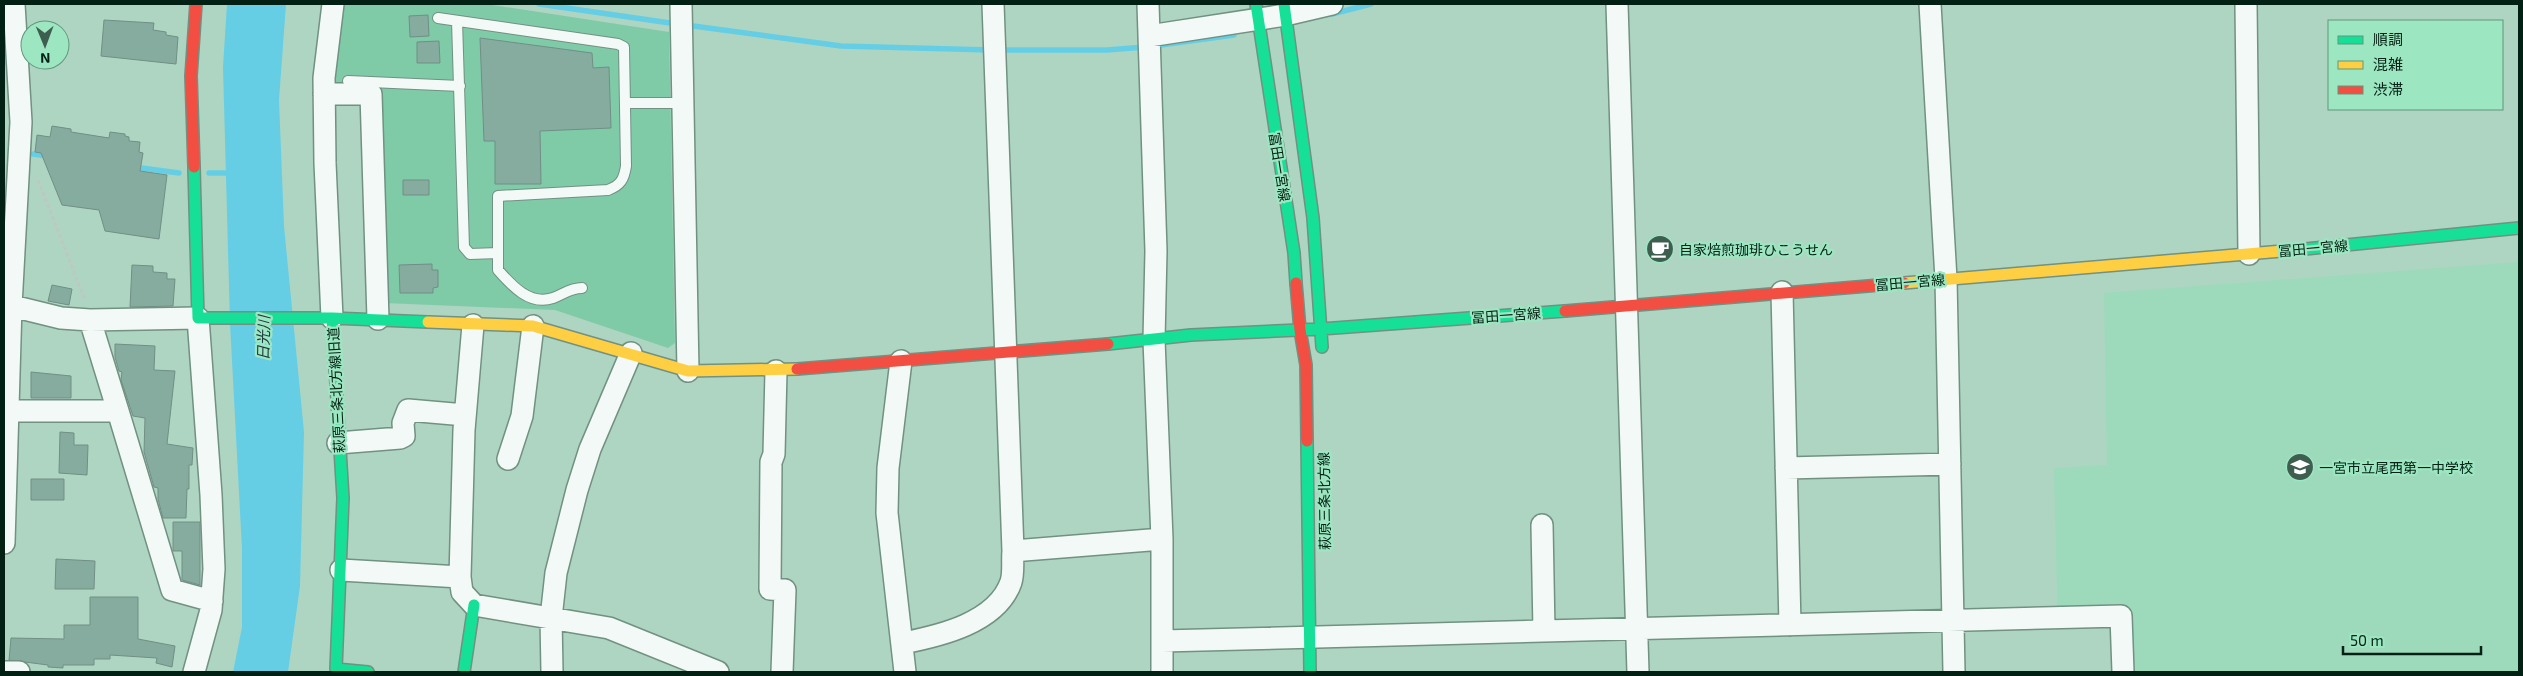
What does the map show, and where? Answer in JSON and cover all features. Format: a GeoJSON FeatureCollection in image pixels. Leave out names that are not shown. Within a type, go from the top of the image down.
{"type":"FeatureCollection","features":[{"type":"Feature","properties":{"kind":"main road"},"geometry":{"type":"LineString","coordinates":[[196,4],[190,76],[198,318]]}},
{"type":"Feature","properties":{"kind":"main road","name":"富田一宮線"},"geometry":{"type":"LineString","coordinates":[[1295,8],[1321,329]]}},
{"type":"Feature","properties":{"kind":"main road","name":"富田一宮線"},"geometry":{"type":"LineString","coordinates":[[1257,11],[1294,253],[1300,330]]}},
{"type":"Feature","properties":{"kind":"main road","name":"冨田一宮線"},"geometry":{"type":"LineString","coordinates":[[332,318],[533,326],[688,371],[776,371],[1006,353],[1191,335],[1321,329],[1627,306],[2249,254],[2519,228]]}},
{"type":"Feature","properties":{"kind":"main road","name":"萩原三条北方線旧道"},"geometry":{"type":"LineString","coordinates":[[198,318],[332,318],[338,443],[343,498],[342,570],[335,671],[368,672]]}},
{"type":"Feature","properties":{"kind":"main road"},"geometry":{"type":"LineString","coordinates":[[1321,329],[1322,358]]}},
{"type":"Feature","properties":{"kind":"main road","name":"萩原三条北方線"},"geometry":{"type":"LineString","coordinates":[[1300,330],[1306,365],[1322,635],[1310,672]]}},
{"type":"Feature","properties":{"kind":"main road"},"geometry":{"type":"LineString","coordinates":[[464,672],[474,605]]}},
{"type":"Feature","properties":{"kind":"street"},"geometry":{"type":"LineString","coordinates":[[4,543],[14,4]]}},
{"type":"Feature","properties":{"kind":"street"},"geometry":{"type":"LineString","coordinates":[[332,318],[324,94],[333,4]]}},
{"type":"Feature","properties":{"kind":"street"},"geometry":{"type":"LineString","coordinates":[[903,643],[942,634],[964,626],[983,615],[1002,598],[1011,581],[1012,551],[1006,353],[993,4]]}},
{"type":"Feature","properties":{"kind":"street"},"geometry":{"type":"LineString","coordinates":[[1148,4],[1156,251],[1154,340],[1162,539],[1162,672]]}},
{"type":"Feature","properties":{"kind":"street"},"geometry":{"type":"LineString","coordinates":[[1149,43],[1257,11],[1332,4]]}},
{"type":"Feature","properties":{"kind":"street"},"geometry":{"type":"LineString","coordinates":[[1617,4],[1638,672]]}},
{"type":"Feature","properties":{"kind":"street"},"geometry":{"type":"LineString","coordinates":[[1930,4],[1946,279],[1954,672]]}},
{"type":"Feature","properties":{"kind":"street"},"geometry":{"type":"LineString","coordinates":[[2246,4],[2249,254]]}},
{"type":"Feature","properties":{"kind":"street"},"geometry":{"type":"LineString","coordinates":[[681,9],[688,371]]}},
{"type":"Feature","properties":{"kind":"street"},"geometry":{"type":"LineString","coordinates":[[324,94],[371,94],[378,319]]}},
{"type":"Feature","properties":{"kind":"street"},"geometry":{"type":"LineString","coordinates":[[1782,292],[1790,625]]}},
{"type":"Feature","properties":{"kind":"street"},"geometry":{"type":"LineString","coordinates":[[8,305],[61,318],[90,320],[198,318],[211,495],[214,569],[212,601],[205,638],[194,672]]}},
{"type":"Feature","properties":{"kind":"street"},"geometry":{"type":"LineString","coordinates":[[90,320],[172,590],[212,601]]}},
{"type":"Feature","properties":{"kind":"street"},"geometry":{"type":"LineString","coordinates":[[472,325],[465,415],[460,578],[462,592],[474,605],[609,628],[718,672]]}},
{"type":"Feature","properties":{"kind":"street"},"geometry":{"type":"LineString","coordinates":[[508,459],[522,416],[533,326]]}},
{"type":"Feature","properties":{"kind":"street"},"geometry":{"type":"LineString","coordinates":[[552,672],[551,618],[556,573],[577,490],[590,449],[631,353]]}},
{"type":"Feature","properties":{"kind":"street"},"geometry":{"type":"LineString","coordinates":[[901,361],[888,468],[887,513],[905,672]]}},
{"type":"Feature","properties":{"kind":"street"},"geometry":{"type":"LineString","coordinates":[[776,371],[774,454],[771,462],[770,589],[785,590],[782,672]]}},
{"type":"Feature","properties":{"kind":"street"},"geometry":{"type":"LineString","coordinates":[[338,443],[400,438],[404,436],[403,422],[408,410],[465,415]]}},
{"type":"Feature","properties":{"kind":"street"},"geometry":{"type":"LineString","coordinates":[[6,411],[118,411]]}},
{"type":"Feature","properties":{"kind":"street"},"geometry":{"type":"LineString","coordinates":[[1786,468],[1950,464]]}},
{"type":"Feature","properties":{"kind":"street"},"geometry":{"type":"LineString","coordinates":[[1542,525],[1544,631]]}},
{"type":"Feature","properties":{"kind":"street"},"geometry":{"type":"LineString","coordinates":[[1012,551],[1162,539]]}},
{"type":"Feature","properties":{"kind":"street"},"geometry":{"type":"LineString","coordinates":[[342,570],[460,578]]}},
{"type":"Feature","properties":{"kind":"street"},"geometry":{"type":"LineString","coordinates":[[1162,641],[1322,635],[2121,616],[2123,672]]}},
{"type":"Feature","properties":{"kind":"street"},"geometry":{"type":"LineString","coordinates":[[4,672],[19,672]]}},
{"type":"Feature","properties":{"kind":"lane"},"geometry":{"type":"LineString","coordinates":[[438,18],[618,44],[624,47],[626,166],[624,177],[618,186],[608,190],[498,196],[498,270],[513,287],[530,298],[544,300],[554,298],[571,288],[582,288]]}},
{"type":"Feature","properties":{"kind":"lane"},"geometry":{"type":"LineString","coordinates":[[457,21],[464,247],[470,254],[498,253]]}},
{"type":"Feature","properties":{"kind":"lane"},"geometry":{"type":"LineString","coordinates":[[348,81],[460,86]]}},
{"type":"Feature","properties":{"kind":"lane"},"geometry":{"type":"LineString","coordinates":[[625,103],[682,103]]}},
{"type":"Feature","properties":{"kind":"path"},"geometry":{"type":"LineString","coordinates":[[36,176],[87,306],[90,320]]}},
{"type":"Feature","properties":{"kind":"shaded area"},"geometry":{"type":"Polygon","coordinates":[[[340,4],[486,4],[669,32],[675,343],[668,348],[555,310],[384,303],[377,91],[334,91],[340,4]]]}},
{"type":"Feature","properties":{"kind":"shaded area","name":"一宮市立尾西第一中学校"},"geometry":{"type":"Polygon","coordinates":[[[2519,262],[2519,672],[2112,672],[2111,627],[2058,629],[2054,468],[2107,465],[2104,293],[2519,262]]]}},
{"type":"Feature","properties":{"kind":"water","name":"日光川"},"geometry":{"type":"Polygon","coordinates":[[[227,4],[286,4],[279,100],[284,226],[304,432],[300,586],[288,672],[233,672],[242,627],[242,549],[230,323],[223,67],[227,4]]]}},
{"type":"Feature","properties":{"kind":"building"},"geometry":{"type":"Polygon","coordinates":[[[428,15],[429,36],[410,37],[409,16],[428,15]]]}},
{"type":"Feature","properties":{"kind":"building"},"geometry":{"type":"Polygon","coordinates":[[[104,20],[154,23],[153,30],[166,32],[166,35],[178,37],[176,64],[101,56],[104,20]]]}},
{"type":"Feature","properties":{"kind":"building"},"geometry":{"type":"Polygon","coordinates":[[[480,38],[592,53],[593,68],[609,67],[611,128],[540,131],[541,184],[495,184],[495,141],[484,141],[480,38]]]}},
{"type":"Feature","properties":{"kind":"building"},"geometry":{"type":"Polygon","coordinates":[[[439,41],[440,63],[417,63],[417,42],[439,41]]]}},
{"type":"Feature","properties":{"kind":"building"},"geometry":{"type":"Polygon","coordinates":[[[52,126],[71,129],[71,132],[109,138],[110,132],[125,134],[125,136],[129,137],[129,141],[140,142],[139,152],[143,153],[140,171],[167,175],[159,239],[105,231],[99,210],[62,205],[41,153],[35,152],[37,135],[50,137],[52,126]]]}},
{"type":"Feature","properties":{"kind":"building"},"geometry":{"type":"Polygon","coordinates":[[[403,180],[429,180],[429,195],[403,195],[403,180]]]}},
{"type":"Feature","properties":{"kind":"building"},"geometry":{"type":"Polygon","coordinates":[[[432,264],[432,270],[438,270],[438,287],[433,288],[433,293],[400,293],[399,265],[432,264]]]}},
{"type":"Feature","properties":{"kind":"building"},"geometry":{"type":"Polygon","coordinates":[[[132,265],[153,266],[153,272],[167,273],[167,279],[175,279],[173,306],[130,307],[132,265]]]}},
{"type":"Feature","properties":{"kind":"building"},"geometry":{"type":"Polygon","coordinates":[[[52,285],[72,289],[69,305],[48,301],[52,285]]]}},
{"type":"Feature","properties":{"kind":"building"},"geometry":{"type":"Polygon","coordinates":[[[115,344],[155,346],[154,370],[175,371],[167,444],[193,448],[192,465],[189,465],[186,518],[163,518],[158,499],[158,488],[154,487],[144,452],[145,418],[133,416],[121,380],[122,372],[119,371],[115,357],[115,344]]]}},
{"type":"Feature","properties":{"kind":"building"},"geometry":{"type":"Polygon","coordinates":[[[31,372],[71,376],[71,398],[31,398],[31,372]]]}},
{"type":"Feature","properties":{"kind":"building"},"geometry":{"type":"Polygon","coordinates":[[[60,432],[74,433],[74,445],[88,445],[87,475],[59,473],[60,432]]]}},
{"type":"Feature","properties":{"kind":"building"},"geometry":{"type":"Polygon","coordinates":[[[31,479],[64,479],[64,500],[31,500],[31,479]]]}},
{"type":"Feature","properties":{"kind":"building"},"geometry":{"type":"Polygon","coordinates":[[[173,522],[200,522],[200,585],[182,580],[182,551],[173,551],[173,522]]]}},
{"type":"Feature","properties":{"kind":"building"},"geometry":{"type":"Polygon","coordinates":[[[56,559],[95,561],[94,589],[55,589],[56,559]]]}},
{"type":"Feature","properties":{"kind":"building"},"geometry":{"type":"Polygon","coordinates":[[[90,597],[138,597],[138,639],[175,646],[172,667],[156,663],[157,658],[110,655],[110,659],[94,659],[94,665],[63,665],[63,668],[9,660],[11,638],[64,639],[64,625],[90,625],[90,597]]]}},
{"type":"Feature","properties":{"kind":"waterway"},"geometry":{"type":"LineString","coordinates":[[539,4],[677,24]]}},
{"type":"Feature","properties":{"kind":"waterway"},"geometry":{"type":"LineString","coordinates":[[1332,14],[1371,4]]}},
{"type":"Feature","properties":{"kind":"waterway"},"geometry":{"type":"LineString","coordinates":[[686,25],[841,46],[990,50]]}},
{"type":"Feature","properties":{"kind":"waterway"},"geometry":{"type":"LineString","coordinates":[[1154,46],[1234,35]]}},
{"type":"Feature","properties":{"kind":"waterway"},"geometry":{"type":"LineString","coordinates":[[999,50],[1107,50],[1145,47]]}},
{"type":"Feature","properties":{"kind":"waterway"},"geometry":{"type":"LineString","coordinates":[[33,154],[48,156]]}},
{"type":"Feature","properties":{"kind":"waterway"},"geometry":{"type":"LineString","coordinates":[[134,167],[179,173]]}},
{"type":"Feature","properties":{"kind":"waterway"},"geometry":{"type":"LineString","coordinates":[[209,173],[234,173]]}},
{"type":"Feature","properties":{"kind":"traffic: fast"},"geometry":{"type":"LineString","coordinates":[[1256,4],[1294,253],[1296,283]]}},
{"type":"Feature","properties":{"kind":"traffic: fast"},"geometry":{"type":"LineString","coordinates":[[1284,4],[1313,218],[1322,347]]}},
{"type":"Feature","properties":{"kind":"traffic: fast"},"geometry":{"type":"LineString","coordinates":[[194,167],[198,318],[332,318],[428,322]]}},
{"type":"Feature","properties":{"kind":"traffic: fast"},"geometry":{"type":"LineString","coordinates":[[2295,250],[2519,228]]}},
{"type":"Feature","properties":{"kind":"traffic: fast"},"geometry":{"type":"LineString","coordinates":[[1108,344],[1191,335],[1321,329],[1565,311]]}},
{"type":"Feature","properties":{"kind":"traffic: fast"},"geometry":{"type":"LineString","coordinates":[[332,318],[343,498],[336,669],[368,672]]}},
{"type":"Feature","properties":{"kind":"traffic: fast"},"geometry":{"type":"LineString","coordinates":[[1307,441],[1310,672]]}},
{"type":"Feature","properties":{"kind":"traffic: fast"},"geometry":{"type":"LineString","coordinates":[[464,672],[474,605]]}},
{"type":"Feature","properties":{"kind":"traffic: slow"},"geometry":{"type":"LineString","coordinates":[[1904,283],[2295,250]]}},
{"type":"Feature","properties":{"kind":"traffic: slow"},"geometry":{"type":"LineString","coordinates":[[428,322],[533,326],[688,371],[797,369]]}},
{"type":"Feature","properties":{"kind":"traffic: jam"},"geometry":{"type":"LineString","coordinates":[[194,167],[191,76],[196,4]]}},
{"type":"Feature","properties":{"kind":"traffic: jam"},"geometry":{"type":"LineString","coordinates":[[1296,283],[1300,330],[1306,365],[1307,441]]}},
{"type":"Feature","properties":{"kind":"traffic: jam"},"geometry":{"type":"LineString","coordinates":[[1565,311],[1904,283]]}},
{"type":"Feature","properties":{"kind":"traffic: jam"},"geometry":{"type":"LineString","coordinates":[[797,369],[1108,344]]}},
{"type":"Feature","properties":{"kind":"place","name":"自家焙煎珈琲ひこうせん"},"geometry":{"type":"Point","coordinates":[1660,249]}},
{"type":"Feature","properties":{"kind":"place","name":"一宮市立尾西第一中学校"},"geometry":{"type":"Point","coordinates":[2300,467]}}]}
